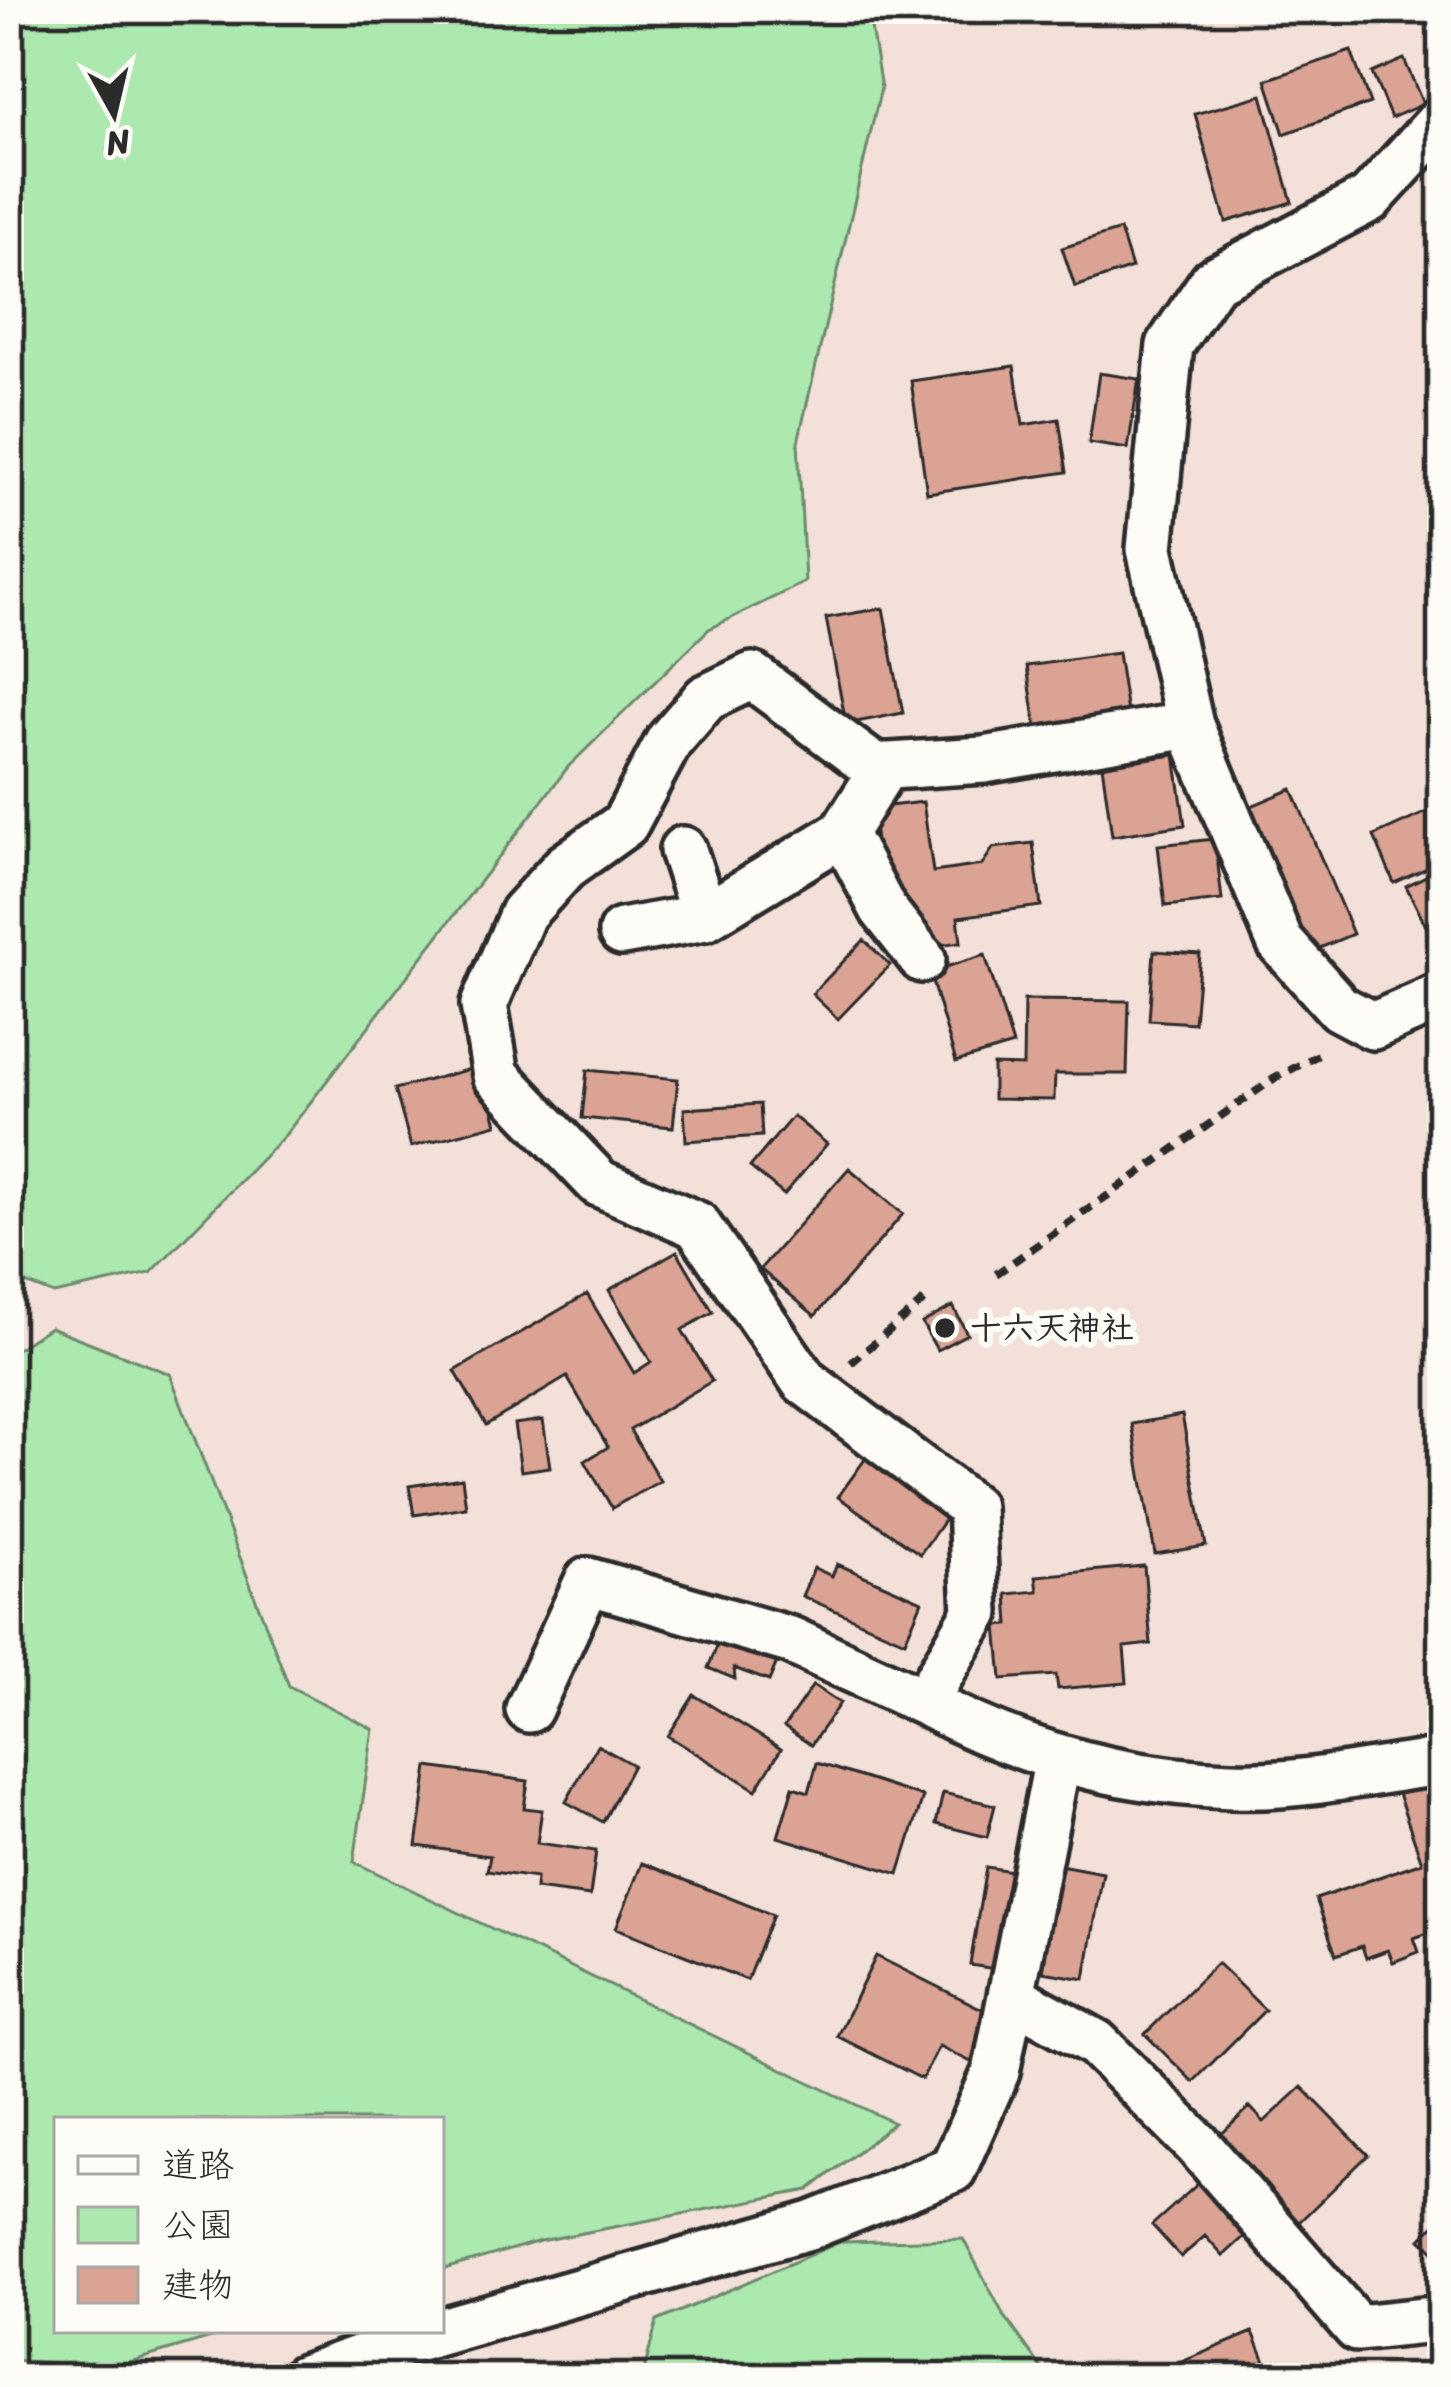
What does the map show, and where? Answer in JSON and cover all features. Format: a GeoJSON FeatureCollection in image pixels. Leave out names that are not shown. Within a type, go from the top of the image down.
{"type":"FeatureCollection","features":[{"type":"Feature","properties":{"kind":"street"},"geometry":{"type":"LineString","coordinates":[[1442,119],[1369,199],[1213,281],[1170,345],[1150,548],[1190,725],[1280,941],[1339,1008],[1373,1026],[1442,996]]}},
{"type":"Feature","properties":{"kind":"street"},"geometry":{"type":"LineString","coordinates":[[924,1702],[976,1613],[970,1507],[804,1382],[698,1225],[599,1184],[496,1076],[484,1005],[524,913],[565,867],[625,824],[669,741],[706,698],[752,676],[874,767],[984,760],[1190,725]]}},
{"type":"Feature","properties":{"kind":"street"},"geometry":{"type":"LineString","coordinates":[[622,932],[706,916],[842,833],[885,766]]}},
{"type":"Feature","properties":{"kind":"street"},"geometry":{"type":"LineString","coordinates":[[842,833],[884,909],[922,959]]}},
{"type":"Feature","properties":{"kind":"street"},"geometry":{"type":"LineString","coordinates":[[682,850],[706,916]]}},
{"type":"Feature","properties":{"kind":"street"},"geometry":{"type":"LineString","coordinates":[[529,1709],[588,1581],[790,1640],[974,1728],[1122,1775],[1235,1786],[1442,1762]]}},
{"type":"Feature","properties":{"kind":"street"},"geometry":{"type":"LineString","coordinates":[[444,2331],[812,2225],[953,2169],[996,2072],[1058,1758]]}},
{"type":"Feature","properties":{"kind":"street"},"geometry":{"type":"LineString","coordinates":[[1011,1996],[1096,2043],[1197,2144],[1357,2328],[1442,2319]]}},
{"type":"Feature","properties":{"kind":"street"},"geometry":{"type":"LineString","coordinates":[[310,2378],[435,2333]]}},
{"type":"Feature","properties":{"kind":"path"},"geometry":{"type":"LineString","coordinates":[[996,1274],[1275,1078],[1373,1026]]}},
{"type":"Feature","properties":{"kind":"path"},"geometry":{"type":"LineString","coordinates":[[818,1392],[925,1300]]}},
{"type":"Feature","properties":{"kind":"green space"},"geometry":{"type":"Polygon","coordinates":[[[9,9],[868,9],[881,88],[798,442],[805,582],[709,629],[568,767],[286,1134],[151,1273],[54,1294],[9,1277],[9,9]]]}},
{"type":"Feature","properties":{"kind":"green space"},"geometry":{"type":"Polygon","coordinates":[[[50,1327],[170,1374],[289,1686],[373,1729],[354,1862],[894,2123],[809,2190],[540,2241],[444,2269],[444,2117],[54,2117],[54,2333],[228,2333],[113,2367],[9,2360],[9,1354],[50,1327]]]}},
{"type":"Feature","properties":{"kind":"green space"},"geometry":{"type":"Polygon","coordinates":[[[963,2239],[1003,2314],[1049,2378],[642,2378],[657,2321],[840,2242],[963,2239]]]}},
{"type":"Feature","properties":{"kind":"building"},"geometry":{"type":"Polygon","coordinates":[[[1351,51],[1370,103],[1284,134],[1266,80],[1351,51]]]}},
{"type":"Feature","properties":{"kind":"building"},"geometry":{"type":"Polygon","coordinates":[[[1404,59],[1423,104],[1391,118],[1372,73],[1404,59]]]}},
{"type":"Feature","properties":{"kind":"building"},"geometry":{"type":"Polygon","coordinates":[[[1262,95],[1292,202],[1226,222],[1195,114],[1262,95]]]}},
{"type":"Feature","properties":{"kind":"building"},"geometry":{"type":"Polygon","coordinates":[[[1120,230],[1132,268],[1075,287],[1062,248],[1120,230]]]}},
{"type":"Feature","properties":{"kind":"building"},"geometry":{"type":"Polygon","coordinates":[[[1014,366],[1023,425],[1059,419],[1067,472],[927,493],[911,381],[1014,366]]]}},
{"type":"Feature","properties":{"kind":"building"},"geometry":{"type":"Polygon","coordinates":[[[1099,373],[1139,379],[1128,449],[1089,443],[1099,373]]]}},
{"type":"Feature","properties":{"kind":"building"},"geometry":{"type":"Polygon","coordinates":[[[883,608],[903,713],[846,724],[826,618],[883,608]]]}},
{"type":"Feature","properties":{"kind":"building"},"geometry":{"type":"Polygon","coordinates":[[[1118,653],[1128,719],[1037,733],[1027,666],[1118,653]]]}},
{"type":"Feature","properties":{"kind":"building"},"geometry":{"type":"Polygon","coordinates":[[[1175,755],[1185,825],[1112,836],[1102,765],[1175,755]]]}},
{"type":"Feature","properties":{"kind":"building"},"geometry":{"type":"Polygon","coordinates":[[[1292,789],[1353,934],[1308,953],[1249,807],[1292,789]]]}},
{"type":"Feature","properties":{"kind":"building"},"geometry":{"type":"Polygon","coordinates":[[[923,802],[933,872],[982,865],[993,848],[1033,843],[1041,906],[958,917],[961,942],[923,947],[881,885],[872,808],[923,802]]]}},
{"type":"Feature","properties":{"kind":"building"},"geometry":{"type":"Polygon","coordinates":[[[1436,808],[1442,821],[1442,848],[1435,852],[1440,862],[1394,883],[1374,836],[1436,808]]]}},
{"type":"Feature","properties":{"kind":"building"},"geometry":{"type":"Polygon","coordinates":[[[1215,839],[1222,900],[1165,906],[1158,845],[1215,839]]]}},
{"type":"Feature","properties":{"kind":"building"},"geometry":{"type":"Polygon","coordinates":[[[1442,868],[1442,928],[1430,934],[1406,886],[1442,868]]]}},
{"type":"Feature","properties":{"kind":"building"},"geometry":{"type":"Polygon","coordinates":[[[864,940],[890,965],[838,1019],[812,994],[864,940]]]}},
{"type":"Feature","properties":{"kind":"building"},"geometry":{"type":"Polygon","coordinates":[[[1154,951],[1200,954],[1194,1023],[1149,1020],[1154,951]]]}},
{"type":"Feature","properties":{"kind":"building"},"geometry":{"type":"Polygon","coordinates":[[[985,955],[1013,1045],[956,1062],[929,972],[985,955]]]}},
{"type":"Feature","properties":{"kind":"building"},"geometry":{"type":"Polygon","coordinates":[[[1024,1000],[1129,1001],[1127,1074],[1055,1074],[1054,1100],[993,1099],[993,1065],[1023,1066],[1024,1000]]]}},
{"type":"Feature","properties":{"kind":"building"},"geometry":{"type":"Polygon","coordinates":[[[481,1066],[497,1124],[411,1147],[395,1089],[481,1066]]]}},
{"type":"Feature","properties":{"kind":"building"},"geometry":{"type":"Polygon","coordinates":[[[587,1070],[678,1079],[673,1127],[582,1118],[587,1070]]]}},
{"type":"Feature","properties":{"kind":"building"},"geometry":{"type":"Polygon","coordinates":[[[760,1104],[762,1136],[686,1141],[684,1109],[760,1104]]]}},
{"type":"Feature","properties":{"kind":"building"},"geometry":{"type":"Polygon","coordinates":[[[793,1116],[827,1144],[784,1195],[750,1167],[793,1116]]]}},
{"type":"Feature","properties":{"kind":"building"},"geometry":{"type":"Polygon","coordinates":[[[849,1168],[903,1214],[815,1316],[760,1269],[849,1168]]]}},
{"type":"Feature","properties":{"kind":"building"},"geometry":{"type":"Polygon","coordinates":[[[677,1251],[713,1312],[682,1330],[712,1381],[630,1430],[660,1481],[612,1508],[585,1461],[608,1447],[567,1377],[486,1425],[455,1371],[587,1294],[634,1373],[651,1362],[609,1290],[677,1251]]]}},
{"type":"Feature","properties":{"kind":"building","name":"十六天神社"},"geometry":{"type":"Polygon","coordinates":[[[953,1306],[967,1334],[937,1350],[922,1323],[953,1306]]]}},
{"type":"Feature","properties":{"kind":"building"},"geometry":{"type":"Polygon","coordinates":[[[1182,1415],[1206,1546],[1155,1554],[1132,1424],[1182,1415]]]}},
{"type":"Feature","properties":{"kind":"building"},"geometry":{"type":"Polygon","coordinates":[[[543,1420],[550,1467],[521,1471],[514,1424],[543,1420]]]}},
{"type":"Feature","properties":{"kind":"building"},"geometry":{"type":"Polygon","coordinates":[[[871,1451],[953,1508],[920,1554],[838,1497],[871,1451]]]}},
{"type":"Feature","properties":{"kind":"building"},"geometry":{"type":"Polygon","coordinates":[[[462,1478],[466,1507],[414,1515],[409,1486],[462,1478]]]}},
{"type":"Feature","properties":{"kind":"building"},"geometry":{"type":"Polygon","coordinates":[[[837,1564],[922,1601],[905,1641],[802,1596],[814,1568],[832,1576],[837,1564]]]}},
{"type":"Feature","properties":{"kind":"building"},"geometry":{"type":"Polygon","coordinates":[[[1144,1566],[1151,1644],[1124,1647],[1127,1683],[1058,1689],[1056,1675],[1002,1679],[997,1626],[1009,1625],[1007,1594],[1038,1591],[1036,1576],[1144,1566]]]}},
{"type":"Feature","properties":{"kind":"building"},"geometry":{"type":"Polygon","coordinates":[[[722,1634],[779,1657],[769,1681],[734,1668],[735,1679],[708,1668],[722,1634]]]}},
{"type":"Feature","properties":{"kind":"building"},"geometry":{"type":"Polygon","coordinates":[[[813,1685],[840,1703],[811,1745],[784,1727],[813,1685]]]}},
{"type":"Feature","properties":{"kind":"building"},"geometry":{"type":"Polygon","coordinates":[[[694,1695],[781,1749],[756,1790],[668,1736],[694,1695]]]}},
{"type":"Feature","properties":{"kind":"building"},"geometry":{"type":"Polygon","coordinates":[[[597,1745],[633,1765],[603,1822],[566,1802],[597,1745]]]}},
{"type":"Feature","properties":{"kind":"building"},"geometry":{"type":"Polygon","coordinates":[[[817,1763],[923,1797],[899,1874],[778,1837],[793,1787],[809,1792],[817,1763]]]}},
{"type":"Feature","properties":{"kind":"building"},"geometry":{"type":"Polygon","coordinates":[[[428,1767],[528,1781],[524,1808],[542,1810],[537,1843],[596,1851],[590,1896],[535,1889],[536,1878],[487,1871],[490,1856],[417,1846],[428,1767]]]}},
{"type":"Feature","properties":{"kind":"building"},"geometry":{"type":"Polygon","coordinates":[[[1442,1771],[1442,1941],[1437,1943],[1434,1931],[1414,1938],[1419,1952],[1393,1962],[1388,1950],[1366,1958],[1362,1946],[1336,1955],[1316,1899],[1422,1862],[1396,1788],[1442,1771]]]}},
{"type":"Feature","properties":{"kind":"building"},"geometry":{"type":"Polygon","coordinates":[[[943,1793],[995,1805],[987,1837],[936,1824],[943,1793]]]}},
{"type":"Feature","properties":{"kind":"building"},"geometry":{"type":"Polygon","coordinates":[[[642,1863],[773,1915],[747,1980],[616,1928],[642,1863]]]}},
{"type":"Feature","properties":{"kind":"building"},"geometry":{"type":"Polygon","coordinates":[[[1060,1865],[1103,1873],[1085,1979],[1043,1972],[1060,1865]]]}},
{"type":"Feature","properties":{"kind":"building"},"geometry":{"type":"Polygon","coordinates":[[[986,1867],[1018,1872],[1002,1970],[970,1965],[986,1867]]]}},
{"type":"Feature","properties":{"kind":"building"},"geometry":{"type":"Polygon","coordinates":[[[876,1956],[994,2015],[971,2062],[939,2046],[922,2079],[837,2036],[876,1956]]]}},
{"type":"Feature","properties":{"kind":"building"},"geometry":{"type":"Polygon","coordinates":[[[1217,1963],[1265,2010],[1193,2082],[1145,2034],[1217,1963]]]}},
{"type":"Feature","properties":{"kind":"building"},"geometry":{"type":"Polygon","coordinates":[[[1302,2087],[1368,2155],[1292,2229],[1210,2145],[1250,2107],[1264,2122],[1302,2087]]]}},
{"type":"Feature","properties":{"kind":"building"},"geometry":{"type":"Polygon","coordinates":[[[1200,2182],[1247,2234],[1223,2256],[1205,2236],[1181,2257],[1152,2225],[1200,2182]]]}},
{"type":"Feature","properties":{"kind":"building"},"geometry":{"type":"Polygon","coordinates":[[[1442,2217],[1442,2259],[1421,2239],[1442,2217]]]}},
{"type":"Feature","properties":{"kind":"building"},"geometry":{"type":"Polygon","coordinates":[[[1253,2332],[1272,2378],[1155,2378],[1153,2374],[1253,2332]]]}},
{"type":"Feature","properties":{"kind":"place","name":"十六天神社"},"geometry":{"type":"Point","coordinates":[945,1328]}}]}
